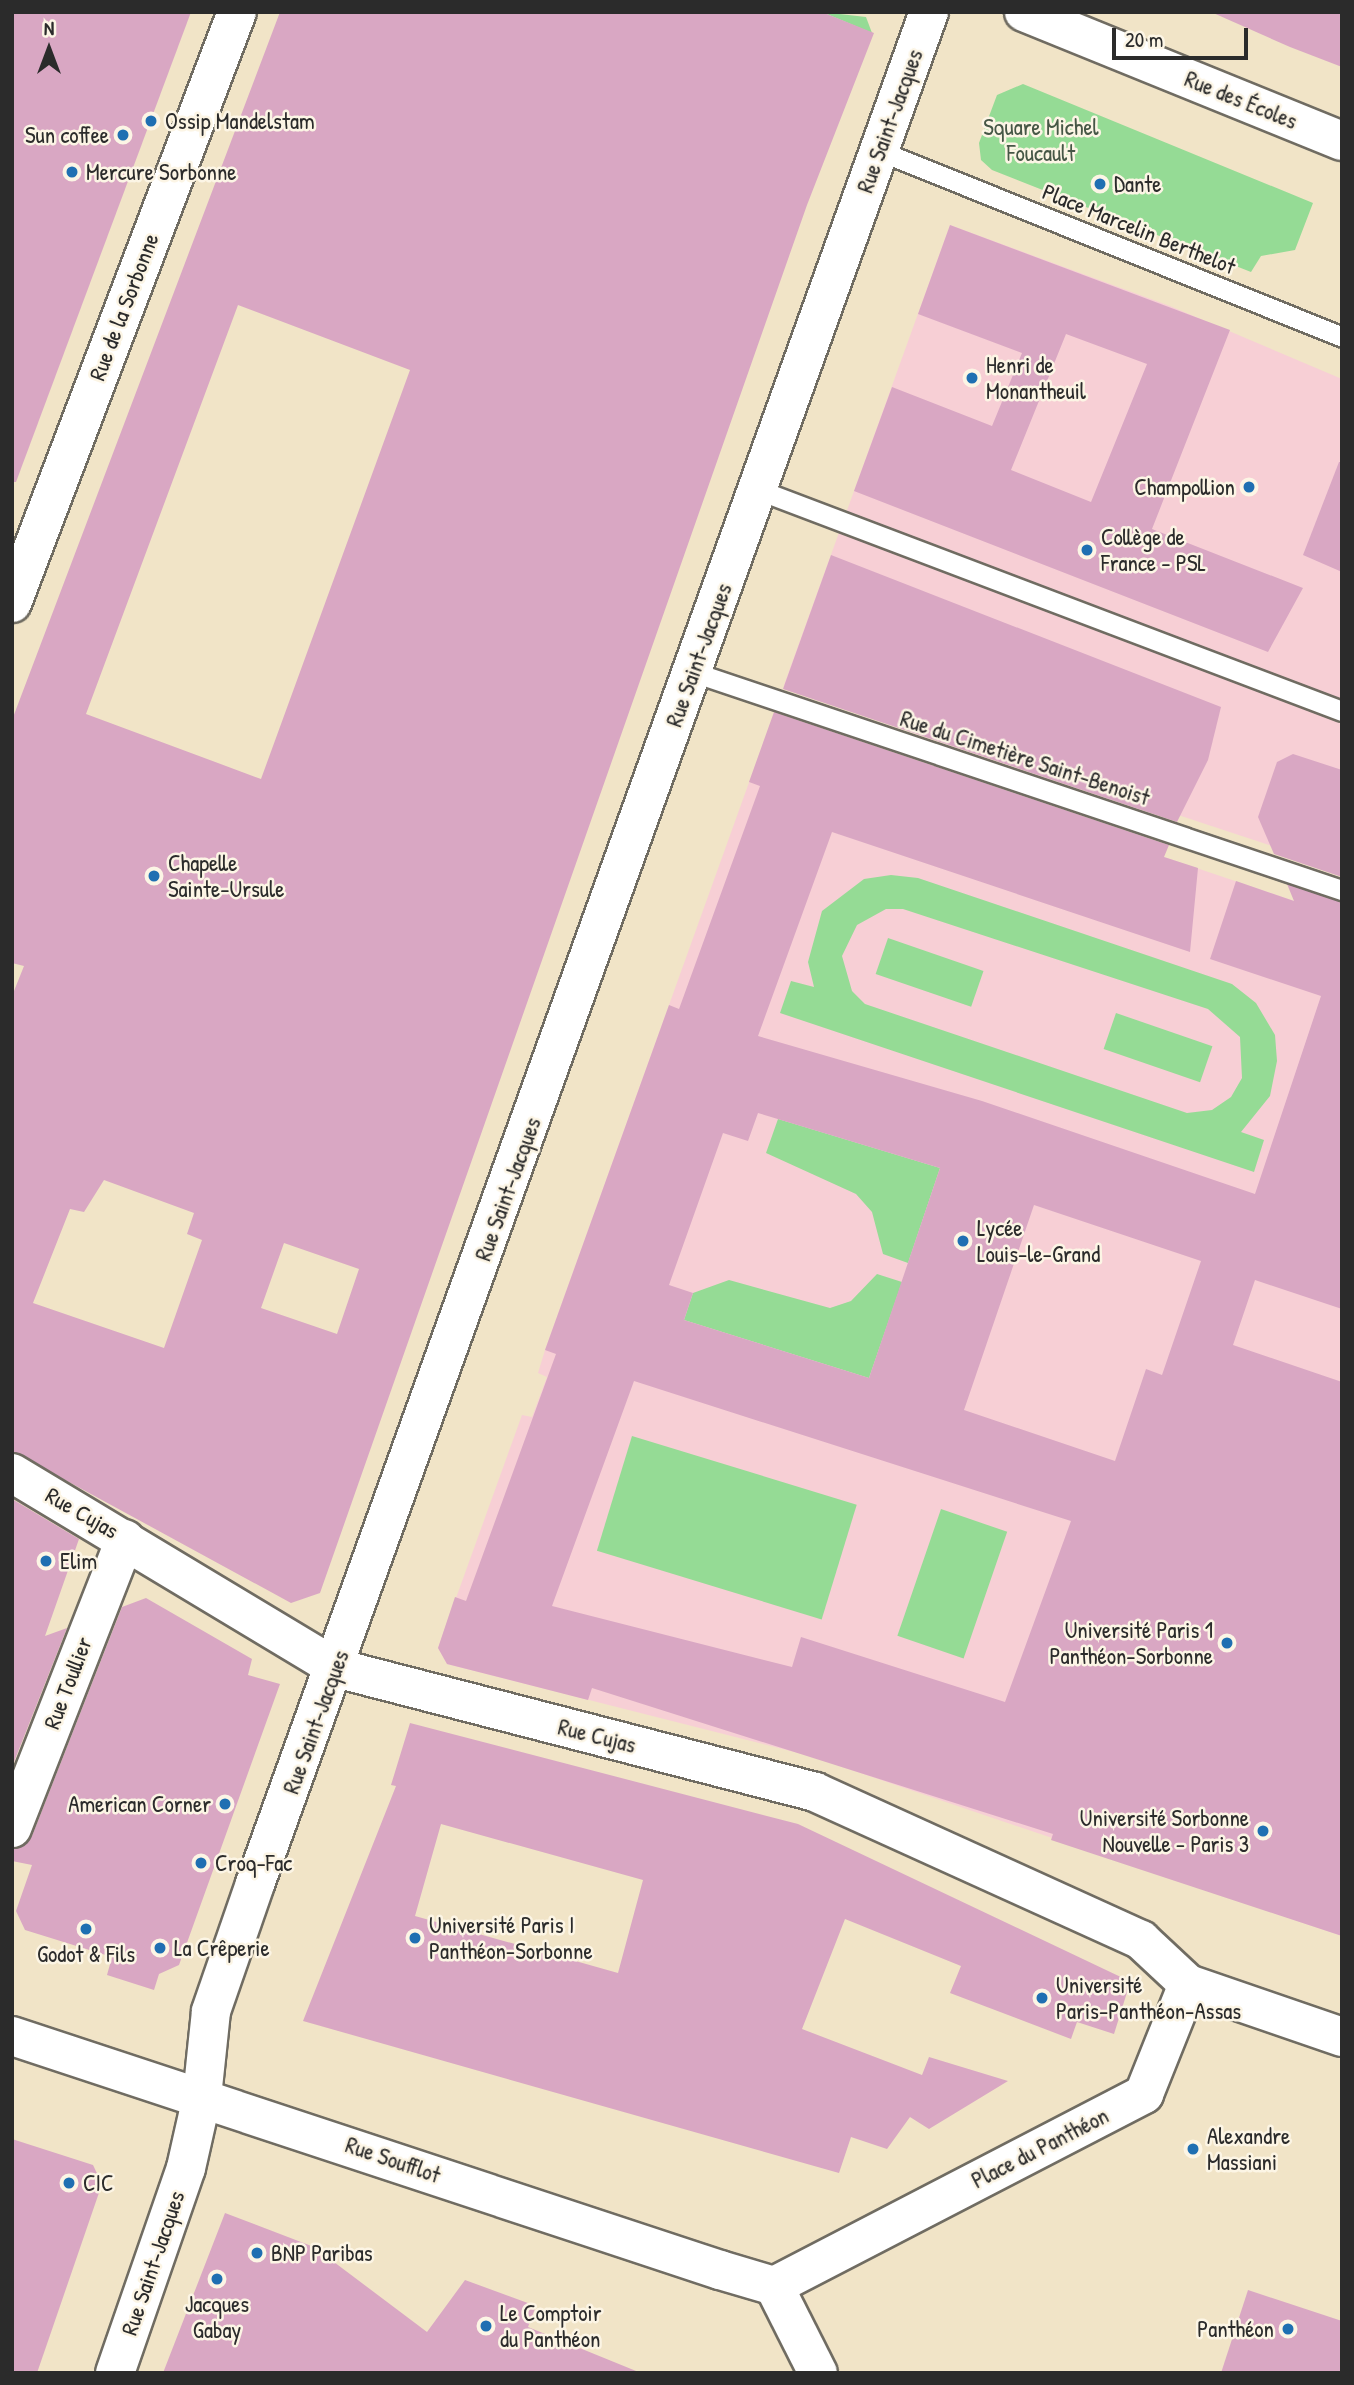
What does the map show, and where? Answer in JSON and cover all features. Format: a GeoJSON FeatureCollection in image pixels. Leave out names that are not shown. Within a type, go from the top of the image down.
{"type":"FeatureCollection","features":[{"type":"Feature","properties":{"kind":"street","name":"Rue de la Sorbonne"},"geometry":{"type":"LineString","coordinates":[[12,603],[237,12]]}},
{"type":"Feature","properties":{"kind":"street","name":"Rue Saint-Jacques"},"geometry":{"type":"LineString","coordinates":[[115,2373],[187,2168],[202,2097],[211,2011],[929,12]]}},
{"type":"Feature","properties":{"kind":"street","name":"Rue des Écoles"},"geometry":{"type":"LineString","coordinates":[[1024,12],[1342,141]]}},
{"type":"Feature","properties":{"kind":"street","name":"Rue Cujas"},"geometry":{"type":"LineString","coordinates":[[12,1473],[336,1668],[815,1792],[1141,1940],[1188,1984]]}},
{"type":"Feature","properties":{"kind":"street","name":"Rue Toullier"},"geometry":{"type":"LineString","coordinates":[[12,1829],[125,1539]]}},
{"type":"Feature","properties":{"kind":"street"},"geometry":{"type":"LineString","coordinates":[[1188,1984],[1342,2037]]}},
{"type":"Feature","properties":{"kind":"street","name":"Place du Panthéon"},"geometry":{"type":"LineString","coordinates":[[774,2286],[1144,2094],[1188,1984]]}},
{"type":"Feature","properties":{"kind":"street","name":"Rue Soufflot"},"geometry":{"type":"LineString","coordinates":[[12,2036],[774,2286]]}},
{"type":"Feature","properties":{"kind":"street"},"geometry":{"type":"LineString","coordinates":[[774,2286],[818,2373]]}},
{"type":"Feature","properties":{"kind":"lane","name":"Place Marcelin Berthelot"},"geometry":{"type":"LineString","coordinates":[[880,152],[1342,337]]}},
{"type":"Feature","properties":{"kind":"lane"},"geometry":{"type":"LineString","coordinates":[[759,490],[1342,711]]}},
{"type":"Feature","properties":{"kind":"lane","name":"Rue du Cimetière Saint-Benoist"},"geometry":{"type":"LineString","coordinates":[[693,673],[1342,890]]}},
{"type":"Feature","properties":{"kind":"shaded area","name":"Collège de France - PSL"},"geometry":{"type":"Polygon","coordinates":[[[950,225],[1170,306],[1342,379],[1342,869],[784,685],[950,225]]]}},
{"type":"Feature","properties":{"kind":"shaded area","name":"Lycée Louis-le-Grand"},"geometry":{"type":"Polygon","coordinates":[[[770,724],[1342,917],[1342,1936],[810,1756],[447,1664],[438,1648],[522,1415],[532,1417],[547,1377],[538,1373],[545,1350],[770,724]]]}},
{"type":"Feature","properties":{"kind":"green space"},"geometry":{"type":"Polygon","coordinates":[[[822,12],[866,17],[872,33],[822,12]]]}},
{"type":"Feature","properties":{"kind":"green space","name":"Square Michel Foucault"},"geometry":{"type":"Polygon","coordinates":[[[1023,84],[1313,203],[1295,250],[1261,256],[1251,272],[992,170],[981,160],[979,143],[997,95],[1023,84]]]}},
{"type":"Feature","properties":{"kind":"green space"},"geometry":{"type":"Polygon","coordinates":[[[891,875],[918,878],[1232,984],[1256,1003],[1275,1035],[1277,1061],[1270,1096],[1241,1132],[1264,1140],[1254,1172],[780,1013],[791,981],[814,987],[808,962],[822,911],[864,879],[891,875]],[[886,909],[857,925],[842,956],[852,991],[865,1004],[1187,1113],[1212,1110],[1231,1097],[1242,1078],[1240,1037],[1208,1009],[903,909],[886,909]]]}},
{"type":"Feature","properties":{"kind":"green space"},"geometry":{"type":"Polygon","coordinates":[[[888,938],[983,971],[971,1007],[876,974],[888,938]]]}},
{"type":"Feature","properties":{"kind":"green space"},"geometry":{"type":"Polygon","coordinates":[[[1116,1013],[1212,1046],[1200,1082],[1104,1049],[1116,1013]]]}},
{"type":"Feature","properties":{"kind":"green space"},"geometry":{"type":"Polygon","coordinates":[[[778,1119],[940,1168],[908,1263],[883,1254],[872,1212],[856,1194],[766,1153],[778,1119]]]}},
{"type":"Feature","properties":{"kind":"green space"},"geometry":{"type":"Polygon","coordinates":[[[877,1274],[902,1282],[869,1378],[684,1320],[693,1293],[729,1280],[830,1308],[851,1301],[877,1274]]]}},
{"type":"Feature","properties":{"kind":"green space"},"geometry":{"type":"Polygon","coordinates":[[[632,1436],[857,1505],[822,1619],[597,1551],[632,1436]]]}},
{"type":"Feature","properties":{"kind":"green space"},"geometry":{"type":"Polygon","coordinates":[[[941,1509],[1007,1532],[964,1658],[897,1636],[941,1509]]]}},
{"type":"Feature","properties":{"kind":"building"},"geometry":{"type":"Polygon","coordinates":[[[12,12],[191,12],[16,482],[12,482],[12,12]]]}},
{"type":"Feature","properties":{"kind":"building"},"geometry":{"type":"Polygon","coordinates":[[[280,12],[822,12],[874,33],[807,205],[320,1593],[291,1603],[12,1451],[12,996],[24,966],[12,963],[12,720],[280,12]],[[238,305],[86,714],[261,779],[410,370],[238,305]],[[104,1180],[84,1212],[70,1209],[33,1303],[164,1348],[202,1240],[187,1234],[194,1213],[104,1180]],[[284,1243],[261,1308],[337,1334],[359,1269],[284,1243]]]}},
{"type":"Feature","properties":{"kind":"building"},"geometry":{"type":"Polygon","coordinates":[[[1211,12],[1342,12],[1342,67],[1290,47],[1211,12]]]}},
{"type":"Feature","properties":{"kind":"building"},"geometry":{"type":"Polygon","coordinates":[[[950,225],[1230,330],[1152,529],[1303,588],[1268,652],[854,491],[892,387],[992,426],[1022,353],[918,314],[950,225]],[[1066,334],[1011,470],[1091,502],[1147,364],[1066,334]]]}},
{"type":"Feature","properties":{"kind":"building"},"geometry":{"type":"Polygon","coordinates":[[[1339,462],[1342,462],[1342,572],[1303,555],[1339,462]]]}},
{"type":"Feature","properties":{"kind":"building"},"geometry":{"type":"Polygon","coordinates":[[[831,555],[1221,707],[1208,760],[1177,822],[783,689],[831,555]]]}},
{"type":"Feature","properties":{"kind":"building"},"geometry":{"type":"Polygon","coordinates":[[[774,712],[1169,845],[1164,857],[1198,868],[1190,952],[832,832],[758,1036],[982,1101],[1255,1194],[1321,996],[1210,959],[1236,881],[1294,901],[1287,884],[1342,902],[1342,1309],[1255,1280],[1233,1345],[1342,1382],[1342,1936],[1051,1840],[1053,1834],[592,1688],[588,1700],[447,1664],[438,1648],[455,1597],[466,1601],[556,1354],[545,1350],[669,1005],[679,1009],[760,786],[749,782],[774,712]],[[758,1113],[748,1141],[723,1133],[669,1285],[693,1293],[684,1320],[869,1378],[940,1168],[758,1113]],[[1034,1205],[964,1410],[1115,1461],[1146,1369],[1162,1375],[1201,1261],[1034,1205]],[[634,1381],[552,1606],[792,1667],[801,1637],[1005,1702],[1071,1521],[634,1381]]]}},
{"type":"Feature","properties":{"kind":"building"},"geometry":{"type":"Polygon","coordinates":[[[1293,754],[1342,770],[1342,877],[1274,854],[1258,817],[1277,762],[1293,754]]]}},
{"type":"Feature","properties":{"kind":"building"},"geometry":{"type":"Polygon","coordinates":[[[12,1499],[79,1539],[45,1636],[67,1628],[12,1767],[12,1499]]]}},
{"type":"Feature","properties":{"kind":"building"},"geometry":{"type":"Polygon","coordinates":[[[146,1598],[252,1659],[248,1675],[280,1684],[179,1965],[159,1974],[154,1990],[107,1975],[112,1957],[25,1930],[16,1911],[32,1865],[12,1861],[12,1849],[32,1836],[122,1607],[146,1598]]]}},
{"type":"Feature","properties":{"kind":"building","name":"Université Paris I Panthéon-Sorbonne"},"geometry":{"type":"Polygon","coordinates":[[[410,1723],[798,1824],[1125,1979],[1129,1986],[1114,2034],[1077,2022],[1071,2039],[950,1993],[961,1966],[845,1919],[802,2029],[922,2075],[929,2057],[1008,2081],[929,2129],[910,2117],[887,2149],[851,2137],[839,2173],[303,2021],[396,1786],[391,1785],[410,1723]],[[441,1824],[415,1916],[618,1973],[643,1880],[441,1824]]]}},
{"type":"Feature","properties":{"kind":"building"},"geometry":{"type":"Polygon","coordinates":[[[12,2139],[93,2165],[102,2184],[37,2373],[12,2373],[12,2139]]]}},
{"type":"Feature","properties":{"kind":"building"},"geometry":{"type":"Polygon","coordinates":[[[225,2213],[314,2247],[427,2332],[465,2280],[536,2306],[528,2327],[641,2373],[163,2373],[225,2213]]]}},
{"type":"Feature","properties":{"kind":"building","name":"Panthéon"},"geometry":{"type":"Polygon","coordinates":[[[1248,2290],[1342,2321],[1342,2373],[1221,2373],[1248,2290]]]}},
{"type":"Feature","properties":{"kind":"place","name":"Ossip Mandelstam"},"geometry":{"type":"Point","coordinates":[151,121]}},
{"type":"Feature","properties":{"kind":"place","name":"Sun coffee"},"geometry":{"type":"Point","coordinates":[123,135]}},
{"type":"Feature","properties":{"kind":"place","name":"Mercure Sorbonne"},"geometry":{"type":"Point","coordinates":[72,172]}},
{"type":"Feature","properties":{"kind":"place","name":"Dante"},"geometry":{"type":"Point","coordinates":[1100,184]}},
{"type":"Feature","properties":{"kind":"place","name":"Henri de Monantheuil"},"geometry":{"type":"Point","coordinates":[972,378]}},
{"type":"Feature","properties":{"kind":"place","name":"Champollion"},"geometry":{"type":"Point","coordinates":[1249,487]}},
{"type":"Feature","properties":{"kind":"place","name":"Collège de France - PSL"},"geometry":{"type":"Point","coordinates":[1087,550]}},
{"type":"Feature","properties":{"kind":"place","name":"Chapelle Sainte-Ursule"},"geometry":{"type":"Point","coordinates":[154,876]}},
{"type":"Feature","properties":{"kind":"place","name":"Lycée Louis-le-Grand"},"geometry":{"type":"Point","coordinates":[963,1241]}},
{"type":"Feature","properties":{"kind":"place","name":"Elim"},"geometry":{"type":"Point","coordinates":[46,1561]}},
{"type":"Feature","properties":{"kind":"place","name":"Université Paris 1 Panthéon-Sorbonne"},"geometry":{"type":"Point","coordinates":[1227,1643]}},
{"type":"Feature","properties":{"kind":"place","name":"American Corner"},"geometry":{"type":"Point","coordinates":[225,1804]}},
{"type":"Feature","properties":{"kind":"place","name":"Université Sorbonne Nouvelle - Paris 3"},"geometry":{"type":"Point","coordinates":[1263,1831]}},
{"type":"Feature","properties":{"kind":"place","name":"Croq-Fac"},"geometry":{"type":"Point","coordinates":[201,1863]}},
{"type":"Feature","properties":{"kind":"place","name":"Godot & Fils"},"geometry":{"type":"Point","coordinates":[86,1929]}},
{"type":"Feature","properties":{"kind":"place","name":"Université Paris I Panthéon-Sorbonne"},"geometry":{"type":"Point","coordinates":[415,1938]}},
{"type":"Feature","properties":{"kind":"place","name":"La Crêperie"},"geometry":{"type":"Point","coordinates":[160,1948]}},
{"type":"Feature","properties":{"kind":"place","name":"Université Paris-Panthéon-Assas"},"geometry":{"type":"Point","coordinates":[1042,1998]}},
{"type":"Feature","properties":{"kind":"place","name":"Alexandre Massiani"},"geometry":{"type":"Point","coordinates":[1193,2149]}},
{"type":"Feature","properties":{"kind":"place","name":"CIC"},"geometry":{"type":"Point","coordinates":[69,2183]}},
{"type":"Feature","properties":{"kind":"place","name":"BNP Paribas"},"geometry":{"type":"Point","coordinates":[257,2253]}},
{"type":"Feature","properties":{"kind":"place","name":"Jacques Gabay"},"geometry":{"type":"Point","coordinates":[217,2279]}},
{"type":"Feature","properties":{"kind":"place","name":"Le Comptoir du Panthéon"},"geometry":{"type":"Point","coordinates":[486,2326]}},
{"type":"Feature","properties":{"kind":"place","name":"Panthéon"},"geometry":{"type":"Point","coordinates":[1288,2329]}}]}
